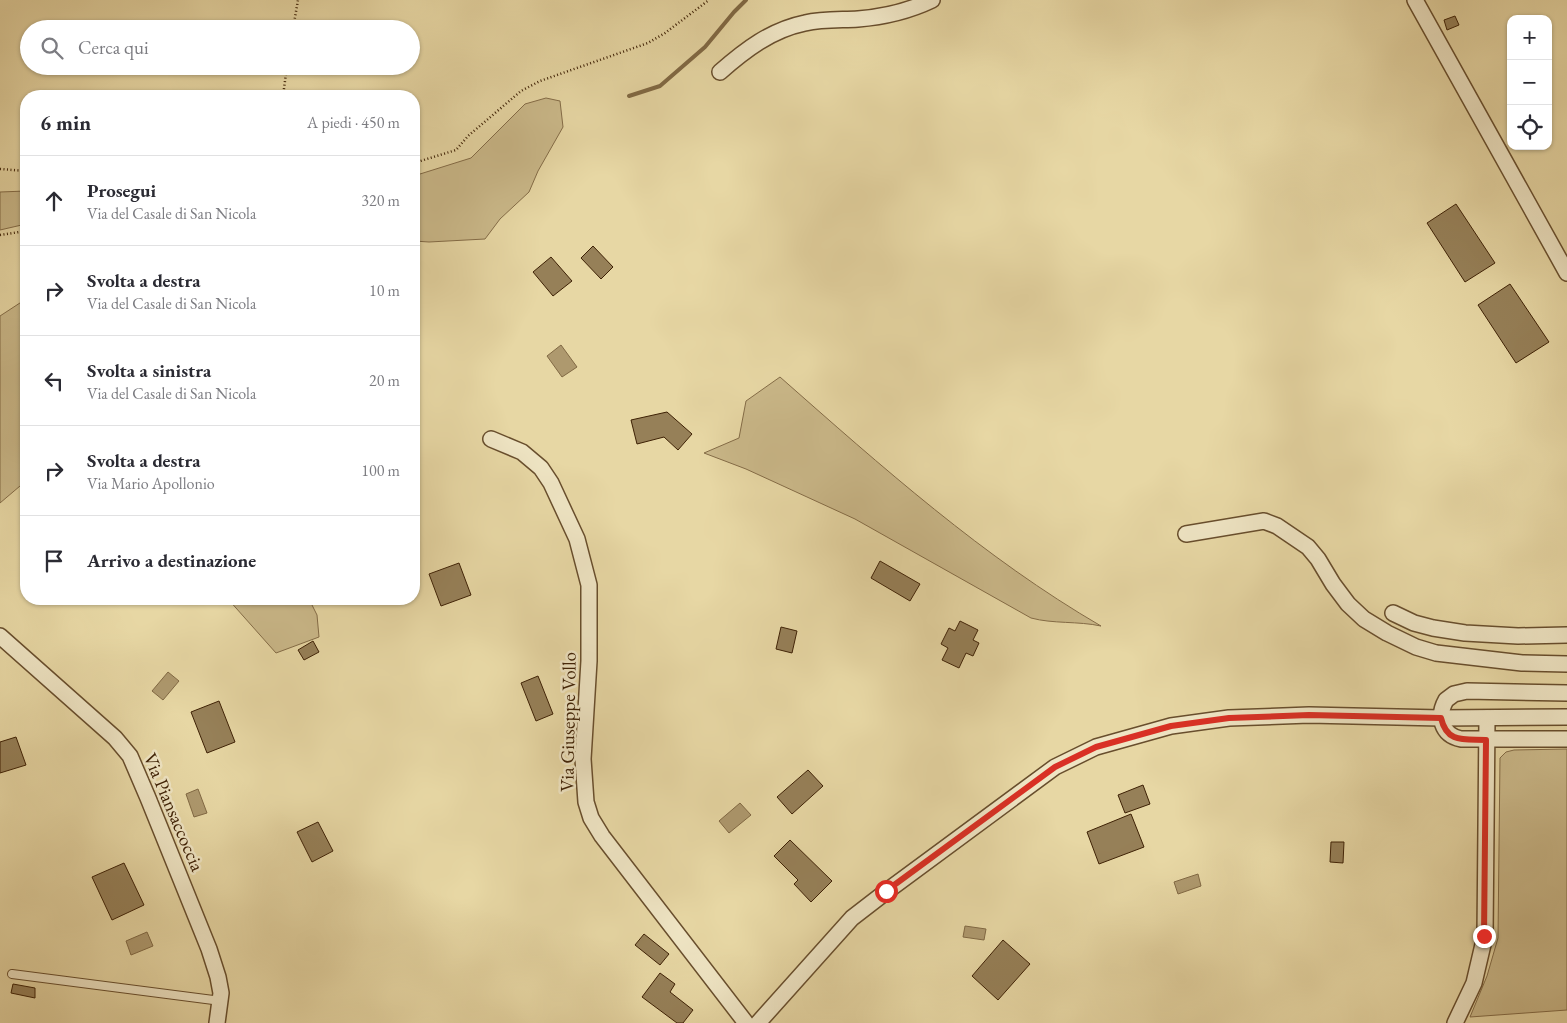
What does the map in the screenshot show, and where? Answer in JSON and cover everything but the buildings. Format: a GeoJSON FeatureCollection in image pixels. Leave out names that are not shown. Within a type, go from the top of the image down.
{"type":"FeatureCollection","features":[{"type":"Feature","properties":{"kind":"street"},"geometry":{"type":"LineString","coordinates":[[720,72],[762,39],[793,26],[811,22],[859,19],[891,14],[917,7],[932,0]]}},
{"type":"Feature","properties":{"kind":"street"},"geometry":{"type":"LineString","coordinates":[[1415,0],[1567,273]]}},
{"type":"Feature","properties":{"kind":"street","name":"Via Giuseppe Vollo"},"geometry":{"type":"LineString","coordinates":[[491,440],[522,452],[537,463],[545,473],[577,539],[589,585],[589,661],[583,759],[586,802],[591,818],[602,836],[746,1023]]}},
{"type":"Feature","properties":{"kind":"street"},"geometry":{"type":"LineString","coordinates":[[1186,534],[1264,521],[1291,534],[1308,547],[1348,604],[1364,619],[1416,647],[1436,654],[1522,663],[1567,664]]}},
{"type":"Feature","properties":{"kind":"street"},"geometry":{"type":"LineString","coordinates":[[1393,613],[1414,623],[1465,634],[1567,635]]}},
{"type":"Feature","properties":{"kind":"street","name":"Via Piansaccoccia"},"geometry":{"type":"LineString","coordinates":[[0,636],[115,738],[130,756],[209,949],[218,977],[221,1001],[217,1023]]}},
{"type":"Feature","properties":{"kind":"street"},"geometry":{"type":"LineString","coordinates":[[1567,693],[1467,691],[1458,693],[1446,700],[1441,718],[1446,732],[1455,738],[1486,740],[1567,739]]}},
{"type":"Feature","properties":{"kind":"street"},"geometry":{"type":"LineString","coordinates":[[758,1023],[852,918],[1055,767],[1096,747],[1171,726],[1229,718],[1309,715],[1441,718],[1567,717]]}},
{"type":"Feature","properties":{"kind":"street"},"geometry":{"type":"LineString","coordinates":[[1454,1023],[1474,983],[1484,936],[1487,718]]}},
{"type":"Feature","properties":{"kind":"lane"},"geometry":{"type":"LineString","coordinates":[[12,974],[221,1001]]}},
{"type":"Feature","properties":{"kind":"path"},"geometry":{"type":"LineString","coordinates":[[295,20],[298,0]]}},
{"type":"Feature","properties":{"kind":"path"},"geometry":{"type":"LineString","coordinates":[[420,160],[456,150],[468,136],[521,91],[540,81],[648,43],[665,33],[709,0]]}},
{"type":"Feature","properties":{"kind":"path"},"geometry":{"type":"LineString","coordinates":[[284,90],[286,75]]}},
{"type":"Feature","properties":{"kind":"path"},"geometry":{"type":"LineString","coordinates":[[0,169],[20,171]]}},
{"type":"Feature","properties":{"kind":"path"},"geometry":{"type":"LineString","coordinates":[[0,235],[20,232]]}},
{"type":"Feature","properties":{"kind":"shaded area"},"geometry":{"type":"Polygon","coordinates":[[[546,98],[560,101],[563,127],[538,171],[529,192],[500,219],[485,239],[420,241],[420,174],[471,158],[525,104],[546,98]]]}},
{"type":"Feature","properties":{"kind":"shaded area"},"geometry":{"type":"Polygon","coordinates":[[[20,191],[20,225],[0,230],[0,192],[20,191]]]}},
{"type":"Feature","properties":{"kind":"shaded area"},"geometry":{"type":"Polygon","coordinates":[[[20,303],[20,486],[0,503],[0,316],[20,303]]]}},
{"type":"Feature","properties":{"kind":"shaded area"},"geometry":{"type":"Polygon","coordinates":[[[561,345],[577,367],[562,377],[547,356],[561,345]]]}},
{"type":"Feature","properties":{"kind":"shaded area"},"geometry":{"type":"Polygon","coordinates":[[[780,377],[895,477],[975,541],[1016,571],[1101,626],[1031,618],[855,519],[746,469],[704,453],[739,438],[746,401],[780,377]]]}},
{"type":"Feature","properties":{"kind":"shaded area"},"geometry":{"type":"Polygon","coordinates":[[[233,605],[312,605],[317,615],[319,637],[276,653],[233,605]]]}},
{"type":"Feature","properties":{"kind":"shaded area"},"geometry":{"type":"Polygon","coordinates":[[[168,672],[179,681],[163,700],[152,691],[168,672]]]}},
{"type":"Feature","properties":{"kind":"shaded area"},"geometry":{"type":"Polygon","coordinates":[[[1567,749],[1567,1010],[1470,1017],[1487,976],[1498,938],[1500,758],[1506,752],[1514,750],[1567,749]]]}},
{"type":"Feature","properties":{"kind":"shaded area"},"geometry":{"type":"Polygon","coordinates":[[[198,789],[207,813],[194,817],[186,794],[198,789]]]}},
{"type":"Feature","properties":{"kind":"shaded area"},"geometry":{"type":"Polygon","coordinates":[[[740,803],[751,815],[729,833],[719,821],[740,803]]]}},
{"type":"Feature","properties":{"kind":"shaded area"},"geometry":{"type":"Polygon","coordinates":[[[1198,874],[1201,886],[1178,894],[1174,882],[1198,874]]]}},
{"type":"Feature","properties":{"kind":"shaded area"},"geometry":{"type":"Polygon","coordinates":[[[965,926],[986,929],[984,940],[963,937],[965,926]]]}},
{"type":"Feature","properties":{"kind":"shaded area"},"geometry":{"type":"Polygon","coordinates":[[[147,932],[153,946],[131,955],[126,941],[147,932]]]}},
{"type":"Feature","properties":{"kind":"waterway"},"geometry":{"type":"LineString","coordinates":[[629,96],[660,86],[705,47],[746,0]]}},
{"type":"Feature","properties":{"kind":"route"},"geometry":{"type":"LineString","coordinates":[[886,891],[1055,767],[1096,747],[1171,726],[1229,718],[1309,715],[1441,718],[1446,732],[1450,736],[1461,739],[1486,740],[1484,936]]}}]}
